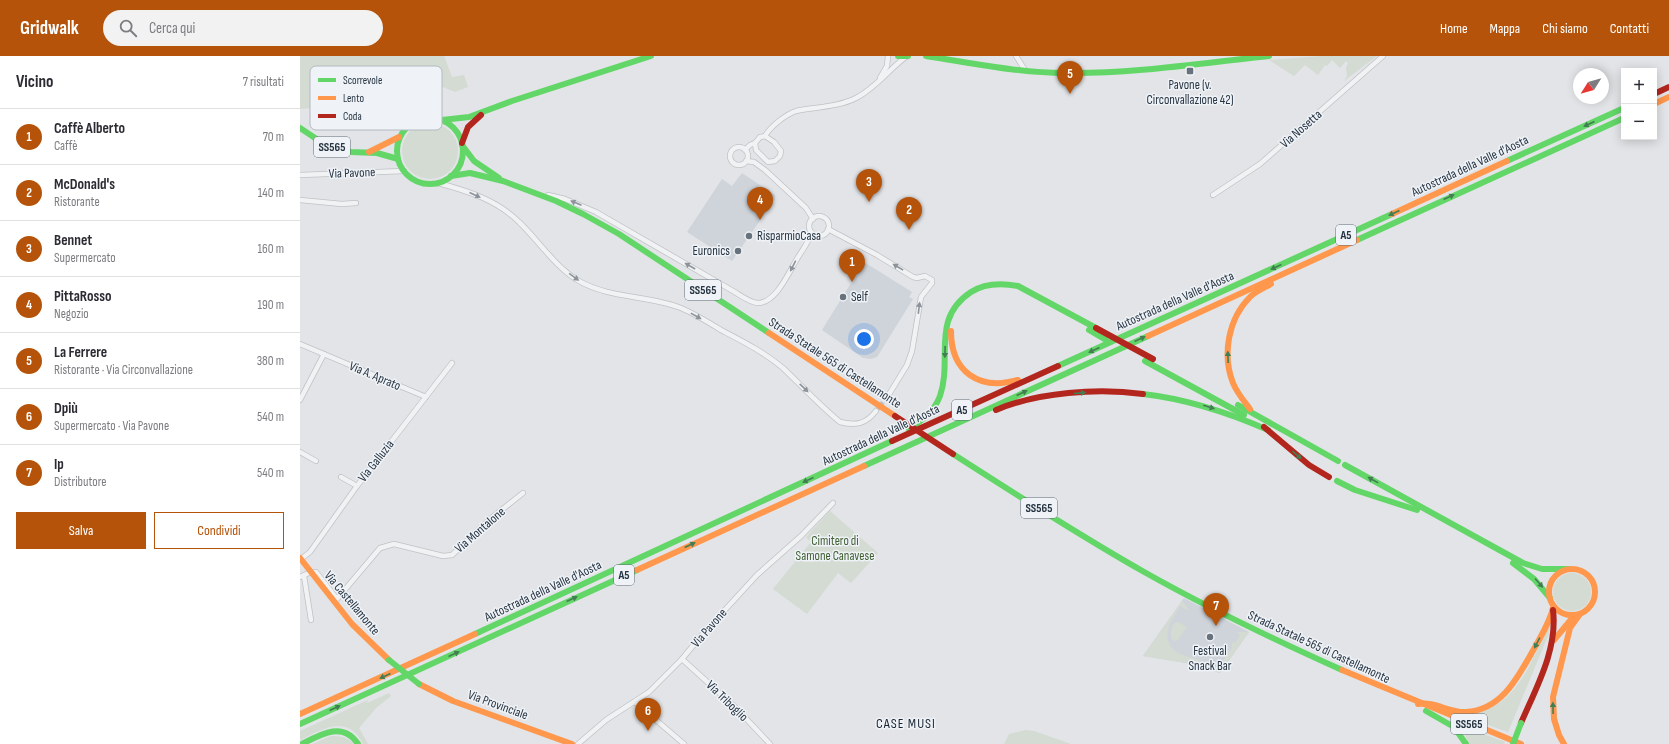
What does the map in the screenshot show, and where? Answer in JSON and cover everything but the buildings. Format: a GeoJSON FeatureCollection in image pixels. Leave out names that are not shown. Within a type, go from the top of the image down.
{"type":"FeatureCollection","features":[{"type":"Feature","properties":{"kind":"main road"},"geometry":{"type":"LineString","coordinates":[[442,120],[455,121],[463,119],[494,107],[651,56]]}},
{"type":"Feature","properties":{"kind":"main road"},"geometry":{"type":"LineString","coordinates":[[898,56],[907,56]]}},
{"type":"Feature","properties":{"kind":"main road"},"geometry":{"type":"LineString","coordinates":[[926,56],[1025,70],[1064,73],[1108,72],[1269,56]]}},
{"type":"Feature","properties":{"kind":"main road"},"geometry":{"type":"LineString","coordinates":[[1657,93],[1669,87]]}},
{"type":"Feature","properties":{"kind":"main road"},"geometry":{"type":"LineString","coordinates":[[1657,103],[1669,97]]}},
{"type":"Feature","properties":{"kind":"main road"},"geometry":{"type":"LineString","coordinates":[[451,176],[459,166],[462,156],[464,134],[468,127],[475,119],[494,107]]}},
{"type":"Feature","properties":{"kind":"main road","name":"Autostrada della Valle d'Aosta"},"geometry":{"type":"LineString","coordinates":[[300,714],[856,458],[1621,109]]}},
{"type":"Feature","properties":{"kind":"main road","name":"Autostrada della Valle d'Aosta"},"geometry":{"type":"LineString","coordinates":[[300,724],[948,426],[1621,119]]}},
{"type":"Feature","properties":{"kind":"main road","name":"SS565"},"geometry":{"type":"LineString","coordinates":[[442,120],[451,125],[458,134],[462,144]]}},
{"type":"Feature","properties":{"kind":"main road","name":"SS565"},"geometry":{"type":"LineString","coordinates":[[300,128],[324,143],[345,152],[369,152],[398,159]]}},
{"type":"Feature","properties":{"kind":"main road","name":"SS565"},"geometry":{"type":"LineString","coordinates":[[369,152],[400,136],[404,130]]}},
{"type":"Feature","properties":{"kind":"main road"},"geometry":{"type":"LineString","coordinates":[[400,136],[396,148],[398,159],[404,171],[415,180],[428,184],[438,183]]}},
{"type":"Feature","properties":{"kind":"main road","name":"Strada Statale 565 di Castellamonte"},"geometry":{"type":"LineString","coordinates":[[462,144],[474,161],[503,181]]}},
{"type":"Feature","properties":{"kind":"main road","name":"Strada Statale 565 di Castellamonte"},"geometry":{"type":"LineString","coordinates":[[451,176],[470,174],[503,181],[538,194],[583,214],[619,234],[953,454],[1080,534],[1175,589],[1270,638],[1418,704],[1520,744]]}},
{"type":"Feature","properties":{"kind":"main road","name":"SS565"},"geometry":{"type":"LineString","coordinates":[[438,183],[451,176]]}},
{"type":"Feature","properties":{"kind":"main road"},"geometry":{"type":"LineString","coordinates":[[1257,415],[1241,398],[1231,376],[1228,352],[1231,329],[1240,309],[1250,297],[1272,283],[1292,274],[1312,260]]}},
{"type":"Feature","properties":{"kind":"main road"},"geometry":{"type":"LineString","coordinates":[[856,458],[870,448],[918,424],[934,407],[944,378],[945,334],[948,321],[959,301],[975,289],[985,285],[999,283],[1018,286],[1257,415],[1338,461]]}},
{"type":"Feature","properties":{"kind":"main road"},"geometry":{"type":"LineString","coordinates":[[1068,362],[1034,372],[1012,382],[998,385],[984,383],[971,377],[960,367],[952,353],[950,338],[954,320],[960,308],[975,294],[989,289],[1004,288],[1022,293],[1223,403],[1268,430],[1309,465],[1329,477]]}},
{"type":"Feature","properties":{"kind":"main road"},"geometry":{"type":"LineString","coordinates":[[948,426],[974,420],[1009,405],[1041,398],[1086,392],[1110,392],[1160,396],[1204,405],[1268,430]]}},
{"type":"Feature","properties":{"kind":"main road"},"geometry":{"type":"LineString","coordinates":[[1345,465],[1523,563],[1542,569],[1577,569],[1584,572],[1591,578],[1595,586],[1596,595],[1592,604],[1586,611],[1577,615],[1553,642]]}},
{"type":"Feature","properties":{"kind":"main road"},"geometry":{"type":"LineString","coordinates":[[1336,480],[1355,490],[1405,504],[1502,556],[1531,575],[1543,587],[1551,603],[1560,612],[1577,615]]}},
{"type":"Feature","properties":{"kind":"main road","name":"Via Castellamonte"},"geometry":{"type":"LineString","coordinates":[[300,559],[352,624],[370,643],[419,684]]}},
{"type":"Feature","properties":{"kind":"main road"},"geometry":{"type":"LineString","coordinates":[[1513,744],[1553,642],[1555,623],[1551,603],[1550,587],[1555,577],[1564,570],[1569,569]]}},
{"type":"Feature","properties":{"kind":"main road"},"geometry":{"type":"LineString","coordinates":[[1418,704],[1425,702],[1451,710],[1468,712],[1486,707],[1501,698],[1508,692],[1518,678],[1546,627],[1551,603]]}},
{"type":"Feature","properties":{"kind":"main road"},"geometry":{"type":"LineString","coordinates":[[1564,744],[1554,720],[1553,697],[1569,633],[1577,615]]}},
{"type":"Feature","properties":{"kind":"main road","name":"Via Provinciale"},"geometry":{"type":"LineString","coordinates":[[419,684],[454,701],[572,744]]}},
{"type":"Feature","properties":{"kind":"main road"},"geometry":{"type":"LineString","coordinates":[[1418,704],[1429,713],[1454,727],[1466,744]]}},
{"type":"Feature","properties":{"kind":"main road"},"geometry":{"type":"LineString","coordinates":[[302,744],[324,734],[338,731],[353,736],[358,744]]}},
{"type":"Feature","properties":{"kind":"street"},"geometry":{"type":"LineString","coordinates":[[875,84],[885,72],[888,56]]}},
{"type":"Feature","properties":{"kind":"street"},"geometry":{"type":"LineString","coordinates":[[745,150],[750,144],[755,143],[760,136],[764,136],[767,131],[789,114],[796,111],[844,103],[858,97],[907,56]]}},
{"type":"Feature","properties":{"kind":"street"},"geometry":{"type":"LineString","coordinates":[[954,56],[960,61]]}},
{"type":"Feature","properties":{"kind":"street"},"geometry":{"type":"LineString","coordinates":[[1016,56],[1025,70]]}},
{"type":"Feature","properties":{"kind":"street","name":"Via Nosetta"},"geometry":{"type":"LineString","coordinates":[[1213,195],[1260,164],[1383,56]]}},
{"type":"Feature","properties":{"kind":"street"},"geometry":{"type":"LineString","coordinates":[[755,143],[756,150],[768,162],[775,161],[780,156],[781,151],[774,142],[764,136]]}},
{"type":"Feature","properties":{"kind":"street"},"geometry":{"type":"LineString","coordinates":[[746,161],[747,155],[745,150],[740,147],[735,148],[731,152],[730,157],[735,164],[741,164],[746,161],[754,162],[765,170],[806,208],[813,219]]}},
{"type":"Feature","properties":{"kind":"street","name":"Via Pavone"},"geometry":{"type":"LineString","coordinates":[[300,175],[404,171]]}},
{"type":"Feature","properties":{"kind":"street"},"geometry":{"type":"LineString","coordinates":[[438,183],[472,193],[498,205],[518,221],[565,270],[578,281],[594,289],[659,301],[677,306],[761,352],[782,368],[840,422],[851,425],[861,424],[868,420],[876,411]]}},
{"type":"Feature","properties":{"kind":"street"},"geometry":{"type":"LineString","coordinates":[[538,194],[566,199],[596,212],[733,291],[751,301],[759,303],[770,298],[781,286],[807,245],[811,232],[810,224],[813,219],[819,217],[825,219],[828,224],[828,229],[824,234],[819,236],[811,232]]}},
{"type":"Feature","properties":{"kind":"street"},"geometry":{"type":"LineString","coordinates":[[300,200],[342,204],[356,203]]}},
{"type":"Feature","properties":{"kind":"street"},"geometry":{"type":"LineString","coordinates":[[828,229],[877,255],[913,277],[916,278],[925,276],[932,280],[932,283],[921,297],[912,351],[907,365],[888,396]]}},
{"type":"Feature","properties":{"kind":"street","name":"Via A. Aprato"},"geometry":{"type":"LineString","coordinates":[[300,344],[426,397]]}},
{"type":"Feature","properties":{"kind":"street"},"geometry":{"type":"LineString","coordinates":[[300,400],[324,354]]}},
{"type":"Feature","properties":{"kind":"street","name":"Via Galluzia"},"geometry":{"type":"LineString","coordinates":[[300,559],[310,552],[357,486],[452,363]]}},
{"type":"Feature","properties":{"kind":"street"},"geometry":{"type":"LineString","coordinates":[[300,452],[316,461]]}},
{"type":"Feature","properties":{"kind":"street"},"geometry":{"type":"LineString","coordinates":[[341,477],[357,486]]}},
{"type":"Feature","properties":{"kind":"street","name":"Via Montalone"},"geometry":{"type":"LineString","coordinates":[[311,572],[316,572],[337,599],[380,548],[394,544],[443,556],[452,555],[490,519],[523,492]]}},
{"type":"Feature","properties":{"kind":"street","name":"Via Pavone"},"geometry":{"type":"LineString","coordinates":[[578,744],[606,720],[650,692],[682,659],[757,575],[801,536],[833,503]]}},
{"type":"Feature","properties":{"kind":"street"},"geometry":{"type":"LineString","coordinates":[[311,572],[302,576],[311,620]]}},
{"type":"Feature","properties":{"kind":"street","name":"Via Triboglio"},"geometry":{"type":"LineString","coordinates":[[682,659],[736,708],[770,744]]}},
{"type":"Feature","properties":{"kind":"street"},"geometry":{"type":"LineString","coordinates":[[635,702],[684,744]]}},
{"type":"Feature","properties":{"kind":"shaded area"},"geometry":{"type":"Polygon","coordinates":[[[742,173],[775,195],[775,199],[732,261],[687,232],[722,179],[732,186],[742,173]]]}},
{"type":"Feature","properties":{"kind":"shaded area"},"geometry":{"type":"Polygon","coordinates":[[[864,262],[912,292],[909,297],[913,299],[877,357],[871,359],[863,358],[822,330],[864,262]]]}},
{"type":"Feature","properties":{"kind":"shaded area"},"geometry":{"type":"Polygon","coordinates":[[[1184,598],[1249,632],[1220,673],[1186,663],[1143,656],[1184,598]]]}},
{"type":"Feature","properties":{"kind":"green space"},"geometry":{"type":"Polygon","coordinates":[[[300,56],[444,56],[452,77],[464,75],[468,87],[455,92],[442,87],[442,66],[310,66],[310,108],[300,109],[300,56]]]}},
{"type":"Feature","properties":{"kind":"green space"},"geometry":{"type":"Polygon","coordinates":[[[1321,56],[1377,56],[1344,81],[1347,76],[1346,68],[1348,63],[1346,61],[1340,68],[1332,60],[1327,66],[1325,65],[1318,75],[1305,65],[1294,76],[1269,60],[1321,56]]]}},
{"type":"Feature","properties":{"kind":"green space"},"geometry":{"type":"Polygon","coordinates":[[[442,126],[450,131],[456,140],[458,151],[456,162],[450,171],[441,177],[430,179],[419,177],[410,171],[404,162],[402,151],[404,140],[412,130],[442,130],[442,126]]]}},
{"type":"Feature","properties":{"kind":"green space","name":"Cimitero di Samone Canavese"},"geometry":{"type":"Polygon","coordinates":[[[830,511],[878,553],[851,583],[838,573],[807,614],[773,589],[811,542],[806,537],[830,511]]]}},
{"type":"Feature","properties":{"kind":"green space"},"geometry":{"type":"Polygon","coordinates":[[[1568,573],[1576,573],[1586,578],[1590,585],[1590,599],[1586,606],[1576,611],[1568,611],[1558,606],[1556,603],[1553,596],[1553,588],[1558,578],[1561,576],[1568,573]]]}},
{"type":"Feature","properties":{"kind":"green space"},"geometry":{"type":"Polygon","coordinates":[[[1182,601],[1190,611],[1180,606],[1169,625],[1167,638],[1171,647],[1178,653],[1218,667],[1232,648],[1232,642],[1235,643],[1240,635],[1236,632],[1249,632],[1220,673],[1186,663],[1143,656],[1182,601]]]}},
{"type":"Feature","properties":{"kind":"green space"},"geometry":{"type":"Polygon","coordinates":[[[1178,622],[1187,627],[1178,640],[1174,641],[1171,638],[1171,630],[1174,623],[1178,622]]]}},
{"type":"Feature","properties":{"kind":"green space"},"geometry":{"type":"Polygon","coordinates":[[[1550,628],[1508,732],[1462,716],[1463,714],[1493,706],[1503,700],[1511,692],[1526,672],[1547,629],[1550,628]]]}},
{"type":"Feature","properties":{"kind":"green space"},"geometry":{"type":"Polygon","coordinates":[[[389,693],[391,696],[376,708],[359,728],[368,744],[363,744],[357,734],[343,726],[326,728],[300,740],[300,731],[368,700],[367,703],[389,693]]]}},
{"type":"Feature","properties":{"kind":"green space"},"geometry":{"type":"Polygon","coordinates":[[[1454,723],[1505,742],[1504,744],[1469,744],[1465,735],[1454,723]]]}},
{"type":"Feature","properties":{"kind":"green space"},"geometry":{"type":"Polygon","coordinates":[[[1026,730],[1034,731],[1071,744],[1004,744],[1009,734],[1026,730]]]}},
{"type":"Feature","properties":{"kind":"green space"},"geometry":{"type":"Polygon","coordinates":[[[331,736],[344,737],[354,744],[313,744],[331,736]]]}},
{"type":"Feature","properties":{"kind":"tunnel"},"geometry":{"type":"LineString","coordinates":[[876,411],[888,396]]}},
{"type":"Feature","properties":{"kind":"traffic: fast"},"geometry":{"type":"LineString","coordinates":[[442,120],[469,117],[512,101],[651,56]]}},
{"type":"Feature","properties":{"kind":"traffic: fast"},"geometry":{"type":"LineString","coordinates":[[898,56],[908,56]]}},
{"type":"Feature","properties":{"kind":"traffic: fast"},"geometry":{"type":"LineString","coordinates":[[926,56],[1048,73],[1116,72],[1269,56]]}},
{"type":"Feature","properties":{"kind":"traffic: fast"},"geometry":{"type":"LineString","coordinates":[[1507,161],[1621,109]]}},
{"type":"Feature","properties":{"kind":"traffic: fast"},"geometry":{"type":"LineString","coordinates":[[1357,240],[1621,119]]}},
{"type":"Feature","properties":{"kind":"traffic: fast"},"geometry":{"type":"LineString","coordinates":[[442,121],[453,128],[457,133],[460,138],[463,151]]}},
{"type":"Feature","properties":{"kind":"traffic: fast"},"geometry":{"type":"LineString","coordinates":[[300,128],[321,142],[339,150],[377,153],[398,159]]}},
{"type":"Feature","properties":{"kind":"traffic: fast"},"geometry":{"type":"LineString","coordinates":[[405,130],[400,138],[398,145],[398,157],[403,169],[417,181],[430,184],[443,181],[448,178],[460,164],[463,151]]}},
{"type":"Feature","properties":{"kind":"traffic: fast"},"geometry":{"type":"LineString","coordinates":[[462,145],[474,161],[499,178]]}},
{"type":"Feature","properties":{"kind":"traffic: fast"},"geometry":{"type":"LineString","coordinates":[[451,176],[470,173],[503,181],[556,201],[583,214],[619,234],[769,333]]}},
{"type":"Feature","properties":{"kind":"traffic: fast"},"geometry":{"type":"LineString","coordinates":[[1058,366],[1392,214]]}},
{"type":"Feature","properties":{"kind":"traffic: fast"},"geometry":{"type":"LineString","coordinates":[[909,429],[927,415],[934,407],[940,396],[945,368],[945,340],[951,314],[958,303],[976,289],[994,284],[1018,286],[1096,328]]}},
{"type":"Feature","properties":{"kind":"traffic: fast"},"geometry":{"type":"LineString","coordinates":[[1089,330],[1106,340]]}},
{"type":"Feature","properties":{"kind":"traffic: fast"},"geometry":{"type":"LineString","coordinates":[[864,466],[1148,336]]}},
{"type":"Feature","properties":{"kind":"traffic: fast"},"geometry":{"type":"LineString","coordinates":[[1145,361],[1244,415]]}},
{"type":"Feature","properties":{"kind":"traffic: fast"},"geometry":{"type":"LineString","coordinates":[[1143,394],[1175,399],[1207,407],[1237,417],[1268,430]]}},
{"type":"Feature","properties":{"kind":"traffic: fast"},"geometry":{"type":"LineString","coordinates":[[1238,405],[1338,461]]}},
{"type":"Feature","properties":{"kind":"traffic: fast"},"geometry":{"type":"LineString","coordinates":[[475,634],[892,441]]}},
{"type":"Feature","properties":{"kind":"traffic: fast"},"geometry":{"type":"LineString","coordinates":[[953,454],[1073,530],[1146,573],[1243,624],[1342,670]]}},
{"type":"Feature","properties":{"kind":"traffic: fast"},"geometry":{"type":"LineString","coordinates":[[1345,465],[1523,563],[1542,569],[1569,569]]}},
{"type":"Feature","properties":{"kind":"traffic: fast"},"geometry":{"type":"LineString","coordinates":[[1337,481],[1355,490],[1417,510]]}},
{"type":"Feature","properties":{"kind":"traffic: fast"},"geometry":{"type":"LineString","coordinates":[[1513,563],[1534,579],[1550,598]]}},
{"type":"Feature","properties":{"kind":"traffic: fast"},"geometry":{"type":"LineString","coordinates":[[300,724],[637,570]]}},
{"type":"Feature","properties":{"kind":"traffic: fast"},"geometry":{"type":"LineString","coordinates":[[389,660],[419,684]]}},
{"type":"Feature","properties":{"kind":"traffic: fast"},"geometry":{"type":"LineString","coordinates":[[1426,711],[1454,727],[1466,744]]}},
{"type":"Feature","properties":{"kind":"traffic: fast"},"geometry":{"type":"LineString","coordinates":[[1513,744],[1521,723]]}},
{"type":"Feature","properties":{"kind":"traffic: fast"},"geometry":{"type":"LineString","coordinates":[[302,744],[324,734],[339,731],[352,737],[358,744]]}},
{"type":"Feature","properties":{"kind":"traffic: slow"},"geometry":{"type":"LineString","coordinates":[[1657,103],[1669,97]]}},
{"type":"Feature","properties":{"kind":"traffic: slow"},"geometry":{"type":"LineString","coordinates":[[369,152],[399,137]]}},
{"type":"Feature","properties":{"kind":"traffic: slow"},"geometry":{"type":"LineString","coordinates":[[1392,214],[1507,161]]}},
{"type":"Feature","properties":{"kind":"traffic: slow"},"geometry":{"type":"LineString","coordinates":[[1148,336],[1357,240]]}},
{"type":"Feature","properties":{"kind":"traffic: slow"},"geometry":{"type":"LineString","coordinates":[[1250,409],[1236,390],[1233,383],[1228,361],[1229,338],[1232,326],[1243,306],[1257,291],[1271,284]]}},
{"type":"Feature","properties":{"kind":"traffic: slow"},"geometry":{"type":"LineString","coordinates":[[951,331],[952,345],[956,358],[970,375],[991,383],[1004,383],[1018,380]]}},
{"type":"Feature","properties":{"kind":"traffic: slow"},"geometry":{"type":"LineString","coordinates":[[769,333],[895,416]]}},
{"type":"Feature","properties":{"kind":"traffic: slow"},"geometry":{"type":"LineString","coordinates":[[637,570],[864,466]]}},
{"type":"Feature","properties":{"kind":"traffic: slow"},"geometry":{"type":"LineString","coordinates":[[300,558],[352,624],[389,660]]}},
{"type":"Feature","properties":{"kind":"traffic: slow"},"geometry":{"type":"LineString","coordinates":[[1567,569],[1577,569],[1585,573],[1591,579],[1595,587],[1595,592],[1595,597],[1591,605],[1585,611],[1577,615],[1567,615],[1559,611],[1553,605],[1549,597],[1549,587],[1553,579],[1559,573],[1567,569]]}},
{"type":"Feature","properties":{"kind":"traffic: slow"},"geometry":{"type":"LineString","coordinates":[[1418,704],[1430,704],[1454,711],[1466,712],[1479,710],[1500,698],[1523,669],[1546,628],[1553,608]]}},
{"type":"Feature","properties":{"kind":"traffic: slow"},"geometry":{"type":"LineString","coordinates":[[1564,744],[1559,735],[1554,719],[1553,697],[1570,628],[1580,614]]}},
{"type":"Feature","properties":{"kind":"traffic: slow"},"geometry":{"type":"LineString","coordinates":[[1554,640],[1574,616]]}},
{"type":"Feature","properties":{"kind":"traffic: slow"},"geometry":{"type":"LineString","coordinates":[[300,714],[475,634]]}},
{"type":"Feature","properties":{"kind":"traffic: slow"},"geometry":{"type":"LineString","coordinates":[[1342,670],[1521,744]]}},
{"type":"Feature","properties":{"kind":"traffic: slow"},"geometry":{"type":"LineString","coordinates":[[419,684],[453,701],[572,744]]}},
{"type":"Feature","properties":{"kind":"traffic: jam"},"geometry":{"type":"LineString","coordinates":[[1657,93],[1669,87]]}},
{"type":"Feature","properties":{"kind":"traffic: jam"},"geometry":{"type":"LineString","coordinates":[[462,143],[468,127],[481,115]]}},
{"type":"Feature","properties":{"kind":"traffic: jam"},"geometry":{"type":"LineString","coordinates":[[1096,328],[1153,359]]}},
{"type":"Feature","properties":{"kind":"traffic: jam"},"geometry":{"type":"LineString","coordinates":[[892,441],[1058,366]]}},
{"type":"Feature","properties":{"kind":"traffic: jam"},"geometry":{"type":"LineString","coordinates":[[996,410],[1030,399],[1049,395],[1107,391],[1143,394]]}},
{"type":"Feature","properties":{"kind":"traffic: jam"},"geometry":{"type":"LineString","coordinates":[[895,416],[953,454]]}},
{"type":"Feature","properties":{"kind":"traffic: jam"},"geometry":{"type":"LineString","coordinates":[[1264,427],[1309,465],[1329,477]]}},
{"type":"Feature","properties":{"kind":"traffic: jam"},"geometry":{"type":"LineString","coordinates":[[1521,723],[1539,682],[1549,654],[1554,625],[1553,610]]}},
{"type":"Feature","properties":{"kind":"place","name":"Pavone (v. Circonvallazione 42)"},"geometry":{"type":"Point","coordinates":[1190,71]}},
{"type":"Feature","properties":{"kind":"place","name":"La Ferrere"},"geometry":{"type":"Point","coordinates":[1070,94]}},
{"type":"Feature","properties":{"kind":"place","name":"Bennet"},"geometry":{"type":"Point","coordinates":[869,202]}},
{"type":"Feature","properties":{"kind":"place","name":"PittaRosso"},"geometry":{"type":"Point","coordinates":[760,220]}},
{"type":"Feature","properties":{"kind":"place","name":"McDonald's"},"geometry":{"type":"Point","coordinates":[909,230]}},
{"type":"Feature","properties":{"kind":"place","name":"RisparmioCasa"},"geometry":{"type":"Point","coordinates":[749,236]}},
{"type":"Feature","properties":{"kind":"place","name":"Euronics"},"geometry":{"type":"Point","coordinates":[738,251]}},
{"type":"Feature","properties":{"kind":"place","name":"Caffè Alberto"},"geometry":{"type":"Point","coordinates":[852,282]}},
{"type":"Feature","properties":{"kind":"place","name":"Self"},"geometry":{"type":"Point","coordinates":[843,297]}},
{"type":"Feature","properties":{"kind":"place","name":"Ip"},"geometry":{"type":"Point","coordinates":[1216,626]}},
{"type":"Feature","properties":{"kind":"place","name":"Festival Snack Bar"},"geometry":{"type":"Point","coordinates":[1210,637]}},
{"type":"Feature","properties":{"kind":"place","name":"Dpiù"},"geometry":{"type":"Point","coordinates":[648,731]}},
{"type":"Feature","properties":{"kind":"district","name":"CASE MUSI"},"geometry":{"type":"Point","coordinates":[906,723]}}]}
